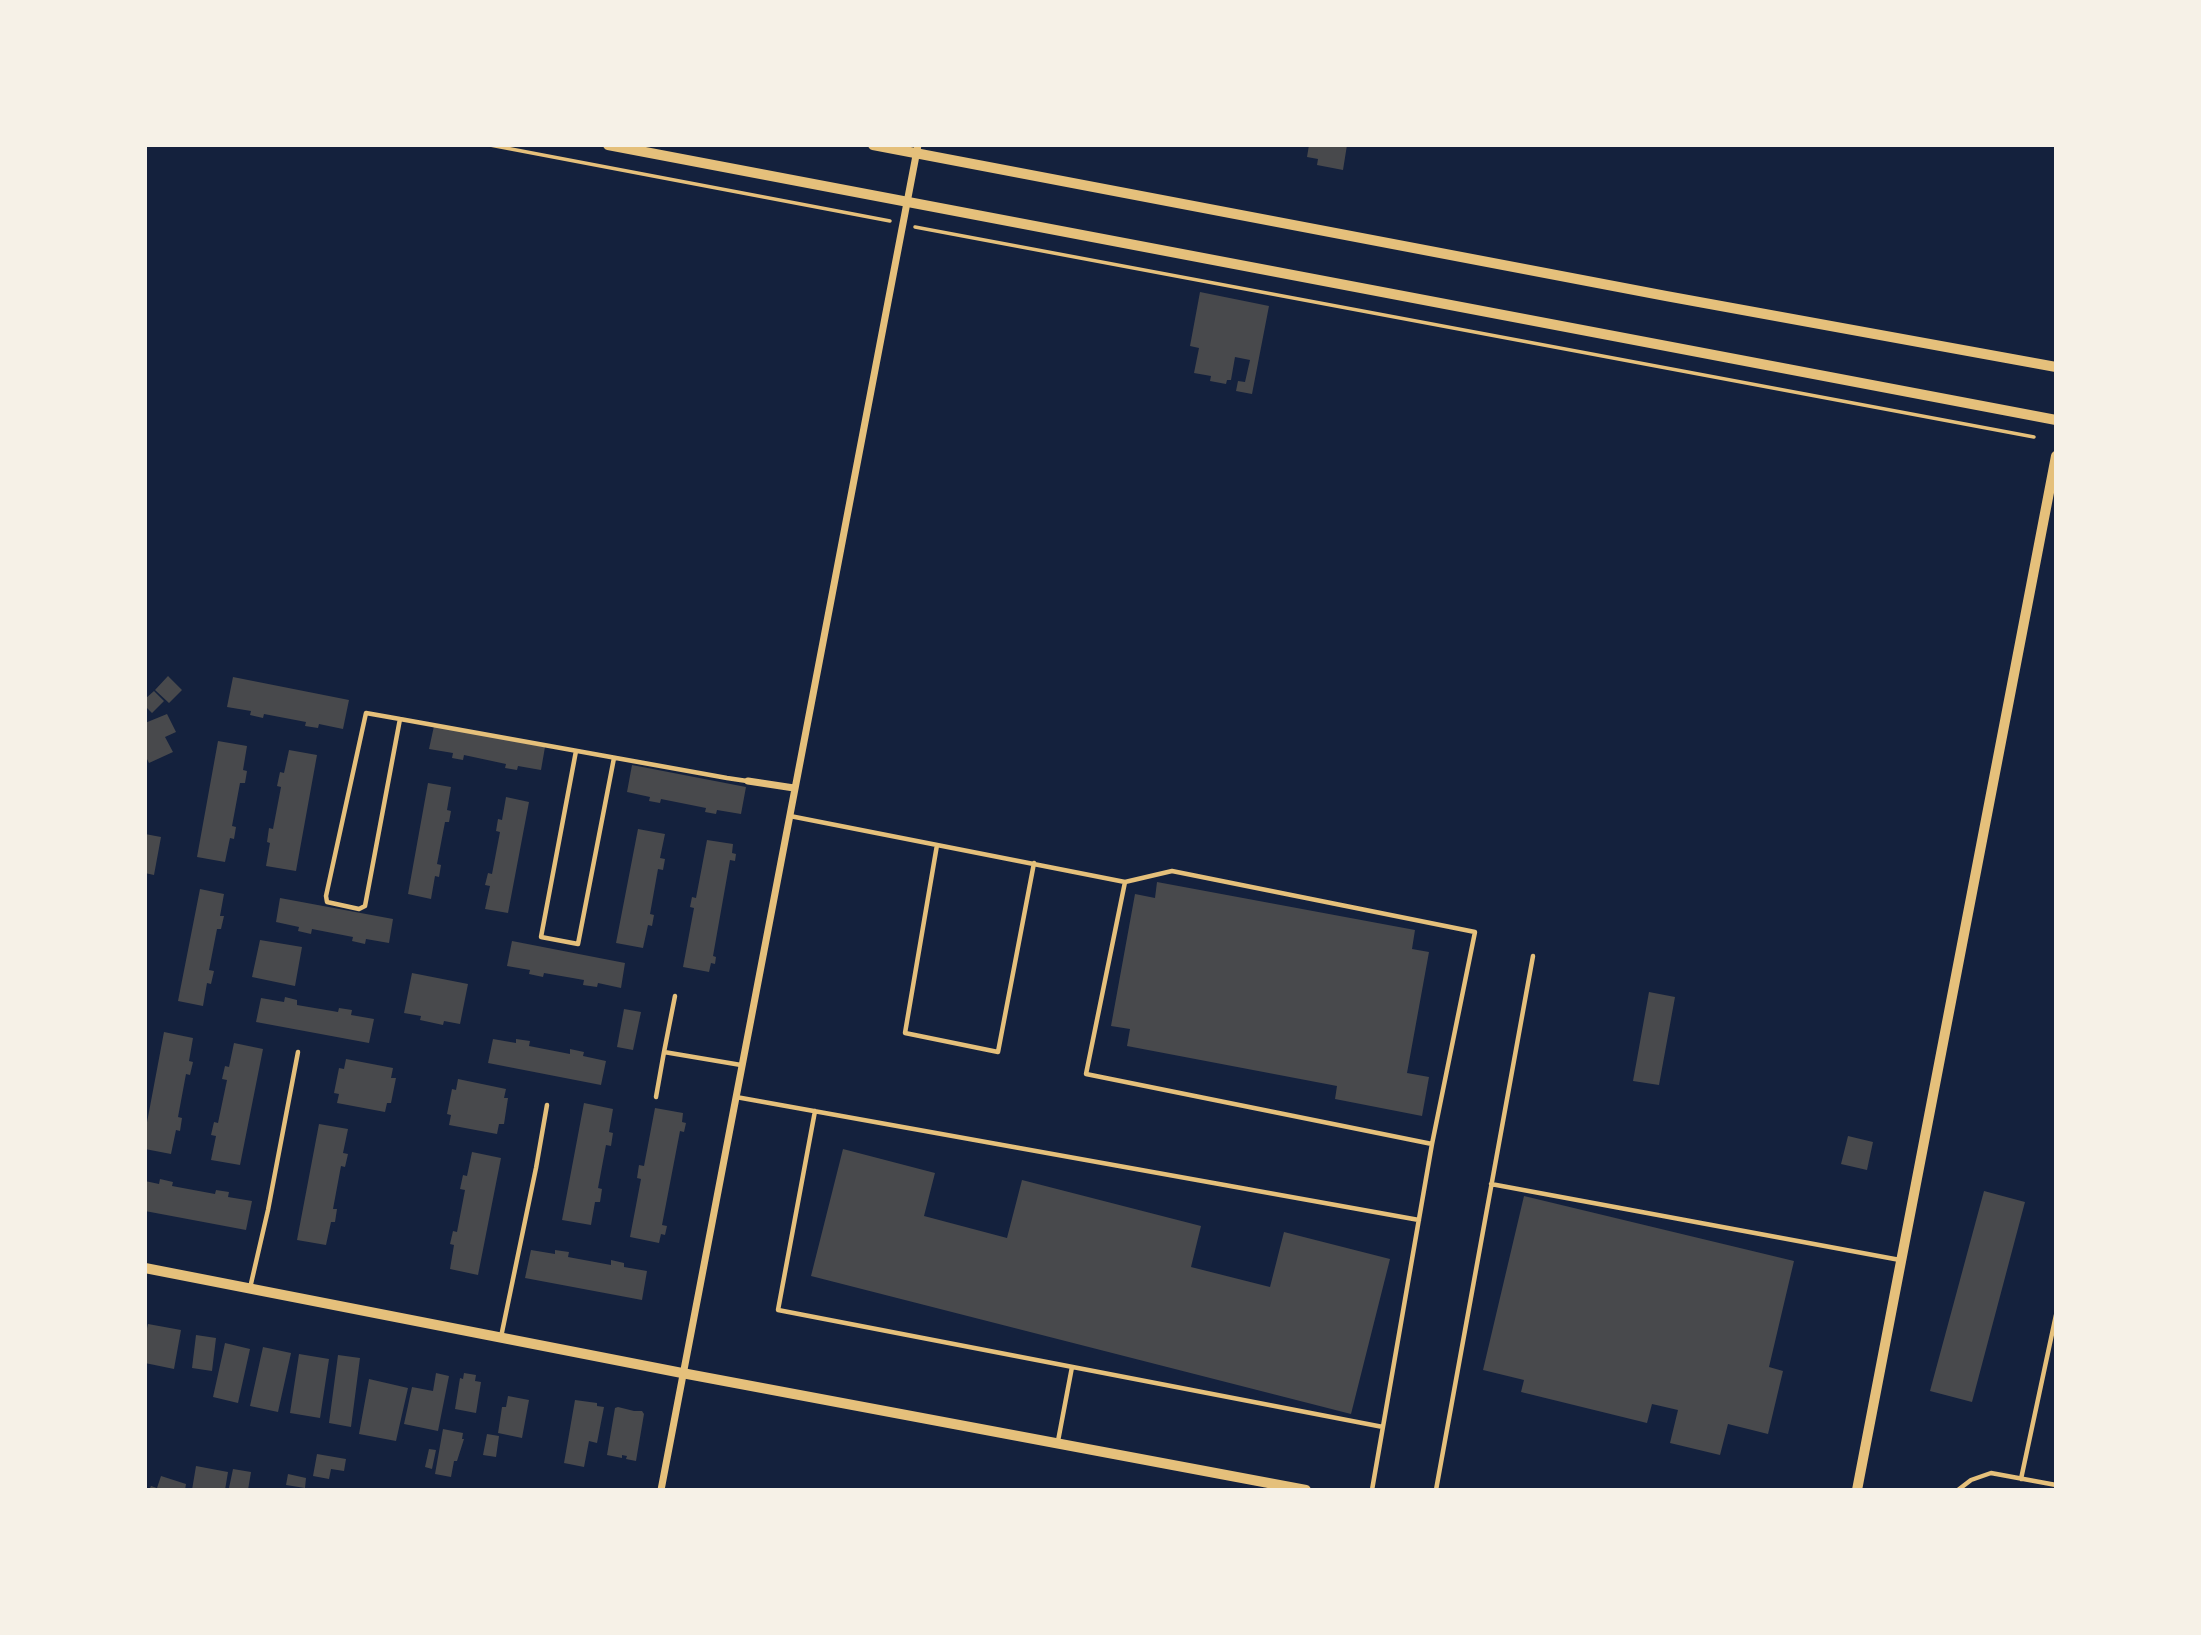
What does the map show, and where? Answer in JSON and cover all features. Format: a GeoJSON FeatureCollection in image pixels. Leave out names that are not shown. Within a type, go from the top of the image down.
{"type":"FeatureCollection","features":[{"type":"Feature","properties":{"kind":"main road"},"geometry":{"type":"LineString","coordinates":[[608,145],[2056,420]]}},
{"type":"Feature","properties":{"kind":"main road"},"geometry":{"type":"LineString","coordinates":[[873,145],[918,149],[1639,290],[2056,367]]}},
{"type":"Feature","properties":{"kind":"street"},"geometry":{"type":"LineString","coordinates":[[661,1490],[918,149]]}},
{"type":"Feature","properties":{"kind":"street"},"geometry":{"type":"LineString","coordinates":[[1857,1490],[2056,456]]}},
{"type":"Feature","properties":{"kind":"street"},"geometry":{"type":"LineString","coordinates":[[748,781],[794,788]]}},
{"type":"Feature","properties":{"kind":"street"},"geometry":{"type":"LineString","coordinates":[[145,1268],[682,1373],[1306,1490]]}},
{"type":"Feature","properties":{"kind":"lane"},"geometry":{"type":"LineString","coordinates":[[400,719],[365,906],[359,909],[327,902],[326,895],[366,713],[400,719],[614,758],[748,781]]}},
{"type":"Feature","properties":{"kind":"lane"},"geometry":{"type":"LineString","coordinates":[[576,751],[541,937],[578,944],[614,758]]}},
{"type":"Feature","properties":{"kind":"lane"},"geometry":{"type":"LineString","coordinates":[[789,816],[1125,881],[1172,871],[1475,932],[1432,1144],[1372,1490]]}},
{"type":"Feature","properties":{"kind":"lane"},"geometry":{"type":"LineString","coordinates":[[937,845],[905,1033],[998,1052],[1034,863]]}},
{"type":"Feature","properties":{"kind":"lane"},"geometry":{"type":"LineString","coordinates":[[1125,881],[1086,1074],[1432,1144]]}},
{"type":"Feature","properties":{"kind":"lane"},"geometry":{"type":"LineString","coordinates":[[1436,1490],[1533,956]]}},
{"type":"Feature","properties":{"kind":"lane"},"geometry":{"type":"LineString","coordinates":[[656,1097],[675,996]]}},
{"type":"Feature","properties":{"kind":"lane"},"geometry":{"type":"LineString","coordinates":[[250,1288],[298,1052]]}},
{"type":"Feature","properties":{"kind":"lane"},"geometry":{"type":"LineString","coordinates":[[664,1052],[741,1065]]}},
{"type":"Feature","properties":{"kind":"lane"},"geometry":{"type":"LineString","coordinates":[[735,1096],[1419,1220]]}},
{"type":"Feature","properties":{"kind":"lane"},"geometry":{"type":"LineString","coordinates":[[500,1338],[547,1105]]}},
{"type":"Feature","properties":{"kind":"lane"},"geometry":{"type":"LineString","coordinates":[[815,1111],[778,1310],[1383,1427]]}},
{"type":"Feature","properties":{"kind":"lane"},"geometry":{"type":"LineString","coordinates":[[1491,1184],[1900,1260]]}},
{"type":"Feature","properties":{"kind":"lane"},"geometry":{"type":"LineString","coordinates":[[2021,1479],[2056,1315]]}},
{"type":"Feature","properties":{"kind":"lane"},"geometry":{"type":"LineString","coordinates":[[1058,1443],[1072,1367]]}},
{"type":"Feature","properties":{"kind":"lane"},"geometry":{"type":"LineString","coordinates":[[1958,1490],[1971,1480],[1990,1473],[2056,1485]]}},
{"type":"Feature","properties":{"kind":"path"},"geometry":{"type":"LineString","coordinates":[[490,145],[891,221]]}},
{"type":"Feature","properties":{"kind":"path"},"geometry":{"type":"LineString","coordinates":[[912,227],[2034,437]]}},
{"type":"Feature","properties":{"kind":"building"},"geometry":{"type":"Polygon","coordinates":[[[1309,145],[1347,145],[1343,170],[1317,165],[1318,159],[1307,157],[1309,145]]]}},
{"type":"Feature","properties":{"kind":"building"},"geometry":{"type":"Polygon","coordinates":[[[1200,292],[1269,306],[1252,394],[1236,391],[1238,381],[1245,382],[1250,360],[1235,357],[1231,380],[1227,380],[1226,384],[1210,381],[1211,376],[1194,373],[1199,348],[1190,346],[1200,292]]]}},
{"type":"Feature","properties":{"kind":"building"},"geometry":{"type":"Polygon","coordinates":[[[168,676],[182,690],[169,703],[155,690],[168,676]]]}},
{"type":"Feature","properties":{"kind":"building"},"geometry":{"type":"Polygon","coordinates":[[[233,677],[349,700],[343,729],[319,724],[318,728],[305,726],[306,722],[264,714],[263,718],[250,715],[251,711],[227,707],[233,677]]]}},
{"type":"Feature","properties":{"kind":"building"},"geometry":{"type":"Polygon","coordinates":[[[154,691],[164,701],[152,713],[145,706],[145,699],[154,691]]]}},
{"type":"Feature","properties":{"kind":"building"},"geometry":{"type":"Polygon","coordinates":[[[167,714],[176,732],[165,737],[173,752],[149,763],[145,755],[145,723],[167,714]]]}},
{"type":"Feature","properties":{"kind":"building"},"geometry":{"type":"Polygon","coordinates":[[[434,726],[545,747],[541,770],[518,766],[517,770],[505,768],[506,764],[464,755],[463,760],[452,758],[453,753],[429,749],[434,726]]]}},
{"type":"Feature","properties":{"kind":"building"},"geometry":{"type":"Polygon","coordinates":[[[218,741],[247,746],[243,770],[247,771],[245,783],[240,783],[232,826],[236,827],[234,839],[230,838],[225,862],[197,857],[218,741]]]}},
{"type":"Feature","properties":{"kind":"building"},"geometry":{"type":"Polygon","coordinates":[[[289,750],[317,755],[296,871],[266,866],[270,843],[267,842],[269,828],[273,829],[281,787],[277,786],[280,772],[284,773],[289,750]]]}},
{"type":"Feature","properties":{"kind":"building"},"geometry":{"type":"Polygon","coordinates":[[[632,765],[746,787],[741,814],[717,810],[716,814],[705,812],[706,808],[661,799],[660,803],[649,801],[650,797],[627,792],[632,765]]]}},
{"type":"Feature","properties":{"kind":"building"},"geometry":{"type":"Polygon","coordinates":[[[428,783],[451,787],[447,810],[451,811],[449,822],[445,822],[437,864],[441,865],[439,877],[435,876],[431,899],[408,894],[428,783]]]}},
{"type":"Feature","properties":{"kind":"building"},"geometry":{"type":"Polygon","coordinates":[[[506,797],[529,802],[508,913],[485,909],[490,886],[485,885],[488,873],[492,874],[500,832],[496,831],[498,819],[502,820],[506,797]]]}},
{"type":"Feature","properties":{"kind":"building"},"geometry":{"type":"Polygon","coordinates":[[[638,829],[665,834],[660,858],[665,859],[663,870],[658,869],[650,914],[654,915],[652,926],[648,925],[643,948],[616,943],[638,829]]]}},
{"type":"Feature","properties":{"kind":"building"},"geometry":{"type":"Polygon","coordinates":[[[145,834],[161,837],[154,875],[145,873],[145,834]]]}},
{"type":"Feature","properties":{"kind":"building"},"geometry":{"type":"Polygon","coordinates":[[[707,840],[733,844],[732,853],[736,854],[735,861],[730,860],[713,956],[716,957],[715,964],[711,963],[709,972],[683,967],[694,908],[690,907],[692,897],[696,898],[707,840]]]}},
{"type":"Feature","properties":{"kind":"building"},"geometry":{"type":"Polygon","coordinates":[[[1157,882],[1415,930],[1412,949],[1429,952],[1407,1073],[1429,1077],[1422,1116],[1335,1099],[1337,1086],[1127,1046],[1130,1029],[1111,1026],[1135,894],[1155,898],[1157,882]]]}},
{"type":"Feature","properties":{"kind":"building"},"geometry":{"type":"Polygon","coordinates":[[[200,889],[224,894],[220,916],[224,916],[221,929],[217,929],[209,970],[214,971],[211,984],[207,983],[203,1006],[178,1001],[200,889]]]}},
{"type":"Feature","properties":{"kind":"building"},"geometry":{"type":"Polygon","coordinates":[[[280,898],[393,919],[389,943],[366,939],[365,944],[352,941],[353,937],[312,929],[311,934],[298,931],[299,927],[276,922],[280,898]]]}},
{"type":"Feature","properties":{"kind":"building"},"geometry":{"type":"Polygon","coordinates":[[[260,940],[302,947],[295,986],[252,977],[260,940]]]}},
{"type":"Feature","properties":{"kind":"building"},"geometry":{"type":"Polygon","coordinates":[[[512,941],[625,963],[621,988],[598,983],[597,987],[583,985],[584,980],[544,973],[543,977],[529,974],[530,970],[507,966],[512,941]]]}},
{"type":"Feature","properties":{"kind":"building"},"geometry":{"type":"Polygon","coordinates":[[[412,973],[468,984],[460,1024],[444,1021],[443,1025],[420,1020],[421,1016],[404,1013],[412,973]]]}},
{"type":"Feature","properties":{"kind":"building"},"geometry":{"type":"Polygon","coordinates":[[[1649,992],[1675,997],[1659,1085],[1633,1081],[1649,992]]]}},
{"type":"Feature","properties":{"kind":"building"},"geometry":{"type":"Polygon","coordinates":[[[285,997],[297,1000],[297,1005],[338,1012],[339,1008],[352,1010],[351,1015],[374,1019],[369,1043],[256,1022],[261,998],[284,1002],[285,997]]]}},
{"type":"Feature","properties":{"kind":"building"},"geometry":{"type":"Polygon","coordinates":[[[624,1009],[641,1012],[633,1050],[617,1047],[624,1009]]]}},
{"type":"Feature","properties":{"kind":"building"},"geometry":{"type":"Polygon","coordinates":[[[164,1032],[193,1038],[189,1061],[193,1062],[190,1075],[186,1074],[178,1117],[182,1118],[180,1131],[176,1130],[171,1154],[145,1149],[145,1133],[164,1032]]]}},
{"type":"Feature","properties":{"kind":"building"},"geometry":{"type":"Polygon","coordinates":[[[493,1039],[516,1043],[516,1039],[530,1041],[529,1046],[570,1054],[570,1049],[584,1052],[583,1056],[606,1061],[601,1085],[488,1063],[493,1039]]]}},
{"type":"Feature","properties":{"kind":"building"},"geometry":{"type":"Polygon","coordinates":[[[234,1043],[263,1049],[240,1165],[211,1160],[216,1136],[211,1135],[214,1122],[218,1123],[227,1080],[222,1079],[225,1066],[229,1067],[234,1043]]]}},
{"type":"Feature","properties":{"kind":"building"},"geometry":{"type":"Polygon","coordinates":[[[346,1059],[393,1068],[391,1078],[396,1078],[391,1103],[387,1103],[385,1112],[337,1103],[339,1094],[334,1093],[339,1068],[344,1069],[346,1059]]]}},
{"type":"Feature","properties":{"kind":"building"},"geometry":{"type":"Polygon","coordinates":[[[458,1079],[506,1089],[504,1098],[508,1098],[504,1124],[499,1124],[497,1134],[449,1125],[451,1115],[447,1114],[452,1089],[456,1090],[458,1079]]]}},
{"type":"Feature","properties":{"kind":"building"},"geometry":{"type":"Polygon","coordinates":[[[584,1103],[613,1109],[609,1132],[613,1133],[611,1146],[606,1145],[598,1188],[602,1189],[600,1202],[595,1202],[591,1225],[562,1220],[584,1103]]]}},
{"type":"Feature","properties":{"kind":"building"},"geometry":{"type":"Polygon","coordinates":[[[655,1108],[683,1113],[682,1122],[686,1123],[684,1132],[680,1131],[662,1225],[667,1226],[665,1235],[661,1234],[659,1243],[630,1237],[641,1179],[637,1178],[639,1165],[644,1166],[655,1108]]]}},
{"type":"Feature","properties":{"kind":"building"},"geometry":{"type":"Polygon","coordinates":[[[319,1124],[348,1129],[343,1153],[348,1154],[345,1167],[341,1166],[333,1209],[337,1209],[335,1222],[331,1222],[326,1245],[297,1240],[319,1124]]]}},
{"type":"Feature","properties":{"kind":"building"},"geometry":{"type":"Polygon","coordinates":[[[1848,1136],[1873,1142],[1867,1170],[1841,1164],[1848,1136]]]}},
{"type":"Feature","properties":{"kind":"building"},"geometry":{"type":"Polygon","coordinates":[[[843,1149],[935,1173],[924,1216],[1007,1238],[1022,1180],[1201,1226],[1191,1267],[1270,1287],[1284,1232],[1390,1259],[1351,1414],[811,1276],[843,1149]]]}},
{"type":"Feature","properties":{"kind":"building"},"geometry":{"type":"Polygon","coordinates":[[[472,1152],[501,1158],[478,1275],[450,1269],[454,1245],[450,1244],[453,1231],[457,1232],[465,1190],[460,1189],[463,1175],[467,1176],[472,1152]]]}},
{"type":"Feature","properties":{"kind":"building"},"geometry":{"type":"Polygon","coordinates":[[[160,1179],[173,1182],[172,1186],[215,1194],[216,1190],[229,1192],[228,1197],[252,1201],[246,1230],[145,1211],[145,1181],[159,1184],[160,1179]]]}},
{"type":"Feature","properties":{"kind":"building"},"geometry":{"type":"Polygon","coordinates":[[[1984,1191],[2025,1202],[1972,1402],[1930,1391],[1984,1191]]]}},
{"type":"Feature","properties":{"kind":"building"},"geometry":{"type":"Polygon","coordinates":[[[1524,1196],[1794,1261],[1769,1367],[1783,1371],[1768,1434],[1728,1424],[1720,1455],[1670,1443],[1678,1410],[1652,1404],[1647,1423],[1521,1392],[1524,1380],[1483,1370],[1524,1196]]]}},
{"type":"Feature","properties":{"kind":"building"},"geometry":{"type":"Polygon","coordinates":[[[531,1250],[555,1254],[555,1250],[569,1252],[568,1257],[611,1265],[611,1260],[624,1263],[624,1267],[647,1271],[642,1300],[525,1278],[531,1250]]]}},
{"type":"Feature","properties":{"kind":"building"},"geometry":{"type":"Polygon","coordinates":[[[148,1324],[181,1330],[174,1369],[145,1363],[148,1324]]]}},
{"type":"Feature","properties":{"kind":"building"},"geometry":{"type":"Polygon","coordinates":[[[196,1335],[216,1338],[212,1371],[192,1368],[196,1335]]]}},
{"type":"Feature","properties":{"kind":"building"},"geometry":{"type":"Polygon","coordinates":[[[225,1343],[250,1349],[238,1403],[213,1397],[225,1343]]]}},
{"type":"Feature","properties":{"kind":"building"},"geometry":{"type":"Polygon","coordinates":[[[263,1347],[291,1353],[278,1412],[250,1406],[263,1347]]]}},
{"type":"Feature","properties":{"kind":"building"},"geometry":{"type":"Polygon","coordinates":[[[299,1354],[329,1359],[320,1418],[290,1413],[299,1354]]]}},
{"type":"Feature","properties":{"kind":"building"},"geometry":{"type":"Polygon","coordinates":[[[338,1355],[360,1358],[351,1427],[329,1423],[338,1355]]]}},
{"type":"Feature","properties":{"kind":"building"},"geometry":{"type":"Polygon","coordinates":[[[436,1373],[449,1376],[438,1431],[404,1424],[412,1387],[433,1391],[436,1373]]]}},
{"type":"Feature","properties":{"kind":"building"},"geometry":{"type":"Polygon","coordinates":[[[464,1373],[476,1375],[475,1381],[481,1382],[476,1413],[455,1409],[460,1378],[463,1379],[464,1373]]]}},
{"type":"Feature","properties":{"kind":"building"},"geometry":{"type":"Polygon","coordinates":[[[369,1379],[408,1388],[396,1441],[359,1434],[369,1379]]]}},
{"type":"Feature","properties":{"kind":"building"},"geometry":{"type":"Polygon","coordinates":[[[508,1396],[529,1400],[522,1438],[498,1433],[502,1407],[506,1407],[508,1396]]]}},
{"type":"Feature","properties":{"kind":"building"},"geometry":{"type":"Polygon","coordinates":[[[575,1400],[597,1403],[597,1406],[604,1407],[597,1443],[589,1441],[584,1467],[564,1463],[575,1400]]]}},
{"type":"Feature","properties":{"kind":"building"},"geometry":{"type":"Polygon","coordinates":[[[615,1408],[642,1411],[644,1414],[636,1461],[626,1459],[627,1456],[622,1455],[622,1458],[607,1455],[615,1408]]]}},
{"type":"Feature","properties":{"kind":"building"},"geometry":{"type":"Polygon","coordinates":[[[443,1429],[463,1433],[464,1439],[457,1461],[454,1461],[451,1477],[435,1474],[443,1429]]]}},
{"type":"Feature","properties":{"kind":"building"},"geometry":{"type":"Polygon","coordinates":[[[487,1434],[499,1436],[496,1457],[483,1455],[487,1434]]]}},
{"type":"Feature","properties":{"kind":"building"},"geometry":{"type":"Polygon","coordinates":[[[429,1449],[436,1450],[432,1469],[425,1467],[429,1449]]]}},
{"type":"Feature","properties":{"kind":"building"},"geometry":{"type":"Polygon","coordinates":[[[317,1454],[346,1459],[344,1471],[331,1469],[329,1479],[313,1476],[317,1454]]]}},
{"type":"Feature","properties":{"kind":"building"},"geometry":{"type":"Polygon","coordinates":[[[196,1466],[228,1472],[225,1490],[192,1490],[196,1466]]]}},
{"type":"Feature","properties":{"kind":"building"},"geometry":{"type":"Polygon","coordinates":[[[233,1469],[251,1472],[248,1490],[229,1488],[233,1469]]]}},
{"type":"Feature","properties":{"kind":"building"},"geometry":{"type":"Polygon","coordinates":[[[288,1474],[306,1478],[305,1488],[286,1485],[288,1474]]]}},
{"type":"Feature","properties":{"kind":"building"},"geometry":{"type":"Polygon","coordinates":[[[161,1476],[186,1484],[185,1490],[149,1490],[151,1486],[157,1488],[161,1476]]]}}]}
